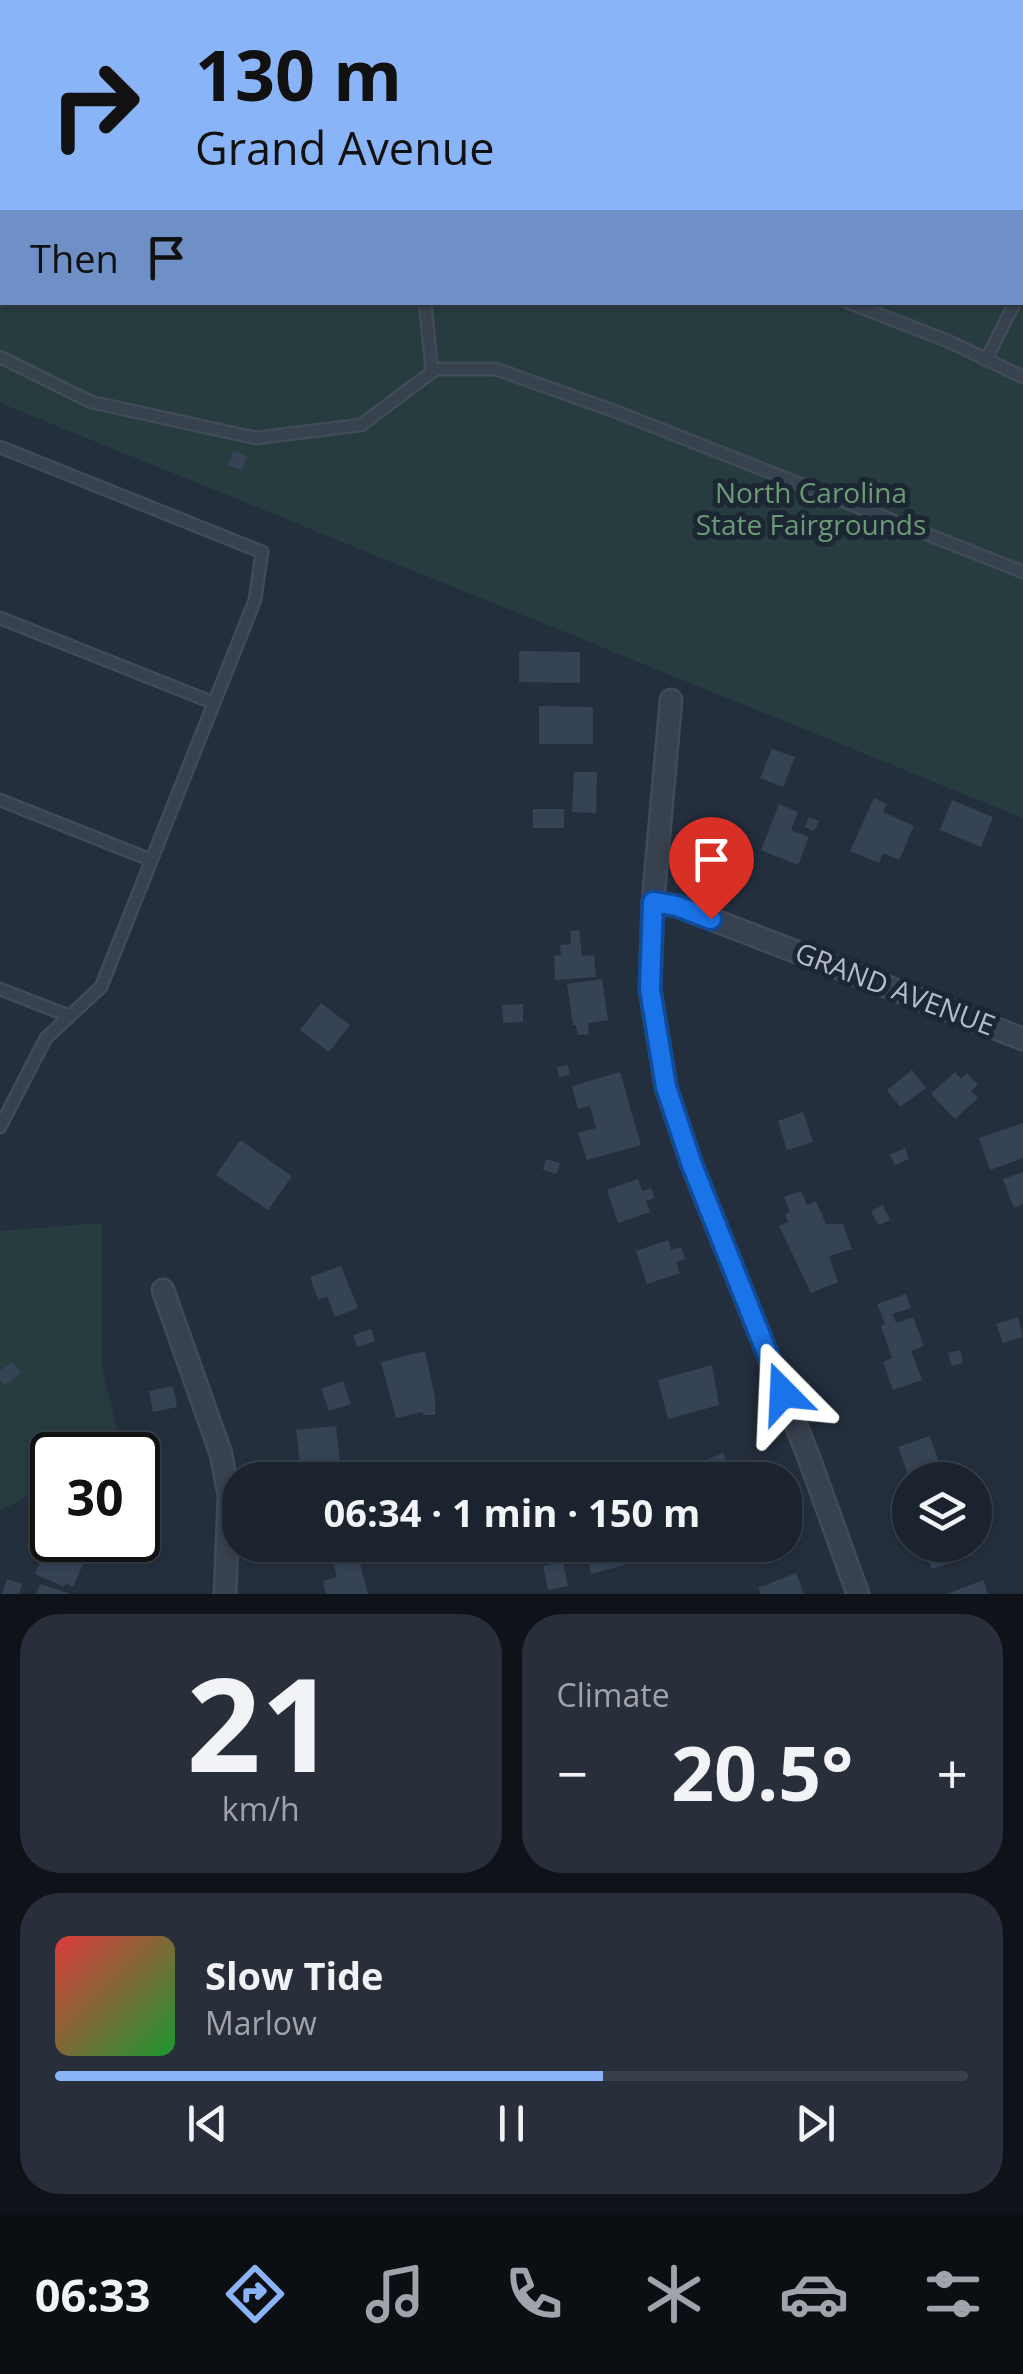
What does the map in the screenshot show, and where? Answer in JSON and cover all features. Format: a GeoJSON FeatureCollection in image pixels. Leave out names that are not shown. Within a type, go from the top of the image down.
{"type":"FeatureCollection","features":[{"type":"Feature","properties":{"kind":"street"},"geometry":{"type":"LineString","coordinates":[[671,700],[653,902],[650,989],[666,1087],[858,1594]]}},
{"type":"Feature","properties":{"kind":"street","name":"GRAND AVENUE"},"geometry":{"type":"LineString","coordinates":[[653,902],[677,906],[1023,1038]]}},
{"type":"Feature","properties":{"kind":"street"},"geometry":{"type":"LineString","coordinates":[[163,1290],[221,1454],[229,1496],[225,1594]]}},
{"type":"Feature","properties":{"kind":"lane"},"geometry":{"type":"LineString","coordinates":[[424,305],[432,372]]}},
{"type":"Feature","properties":{"kind":"lane"},"geometry":{"type":"LineString","coordinates":[[854,305],[1023,377]]}},
{"type":"Feature","properties":{"kind":"lane"},"geometry":{"type":"LineString","coordinates":[[986,360],[1013,305]]}},
{"type":"Feature","properties":{"kind":"lane"},"geometry":{"type":"LineString","coordinates":[[0,357],[90,402],[256,438],[361,425],[436,369],[496,368],[1023,572]]}},
{"type":"Feature","properties":{"kind":"lane"},"geometry":{"type":"LineString","coordinates":[[0,447],[262,552],[255,600],[101,987],[46,1038],[0,1127]]}},
{"type":"Feature","properties":{"kind":"lane"},"geometry":{"type":"LineString","coordinates":[[0,618],[214,703]]}},
{"type":"Feature","properties":{"kind":"lane"},"geometry":{"type":"LineString","coordinates":[[0,800],[152,860]]}},
{"type":"Feature","properties":{"kind":"lane"},"geometry":{"type":"LineString","coordinates":[[0,989],[69,1016]]}},
{"type":"Feature","properties":{"kind":"green space","name":"North Carolina State Fairgrounds"},"geometry":{"type":"Polygon","coordinates":[[[0,305],[1023,305],[1023,818],[0,403],[0,305]]]}},
{"type":"Feature","properties":{"kind":"green space"},"geometry":{"type":"Polygon","coordinates":[[[102,1223],[102,1367],[117,1432],[30,1432],[30,1495],[0,1511],[0,1231],[102,1223]]]}},
{"type":"Feature","properties":{"kind":"building"},"geometry":{"type":"Polygon","coordinates":[[[233,451],[247,456],[242,470],[228,466],[233,451]]]}},
{"type":"Feature","properties":{"kind":"building"},"geometry":{"type":"Polygon","coordinates":[[[519,651],[580,652],[580,683],[519,682],[519,651]]]}},
{"type":"Feature","properties":{"kind":"building"},"geometry":{"type":"Polygon","coordinates":[[[539,706],[593,707],[593,744],[539,744],[539,706]]]}},
{"type":"Feature","properties":{"kind":"building"},"geometry":{"type":"Polygon","coordinates":[[[772,749],[795,757],[783,787],[760,778],[772,749]]]}},
{"type":"Feature","properties":{"kind":"building"},"geometry":{"type":"Polygon","coordinates":[[[574,772],[597,772],[596,813],[572,812],[574,772]]]}},
{"type":"Feature","properties":{"kind":"building"},"geometry":{"type":"Polygon","coordinates":[[[874,798],[887,804],[883,812],[914,826],[899,860],[883,853],[879,863],[850,851],[874,798]]]}},
{"type":"Feature","properties":{"kind":"building"},"geometry":{"type":"Polygon","coordinates":[[[952,800],[993,817],[981,847],[940,830],[952,800]]]}},
{"type":"Feature","properties":{"kind":"building"},"geometry":{"type":"Polygon","coordinates":[[[779,804],[798,812],[791,830],[809,837],[798,865],[761,850],[779,804]]]}},
{"type":"Feature","properties":{"kind":"building"},"geometry":{"type":"Polygon","coordinates":[[[533,809],[564,809],[564,828],[533,828],[533,809]]]}},
{"type":"Feature","properties":{"kind":"building"},"geometry":{"type":"Polygon","coordinates":[[[809,817],[819,821],[814,831],[805,827],[809,817]]]}},
{"type":"Feature","properties":{"kind":"building"},"geometry":{"type":"Polygon","coordinates":[[[579,930],[582,956],[594,955],[596,977],[555,980],[554,956],[561,955],[560,945],[571,944],[570,931],[579,930]]]}},
{"type":"Feature","properties":{"kind":"building"},"geometry":{"type":"Polygon","coordinates":[[[602,979],[608,1020],[588,1023],[589,1034],[578,1035],[567,984],[602,979]]]}},
{"type":"Feature","properties":{"kind":"building"},"geometry":{"type":"Polygon","coordinates":[[[321,1003],[350,1025],[329,1052],[300,1030],[321,1003]]]}},
{"type":"Feature","properties":{"kind":"building"},"geometry":{"type":"Polygon","coordinates":[[[523,1004],[523,1022],[503,1023],[502,1005],[523,1004]]]}},
{"type":"Feature","properties":{"kind":"building"},"geometry":{"type":"Polygon","coordinates":[[[568,1065],[570,1075],[559,1077],[557,1067],[568,1065]]]}},
{"type":"Feature","properties":{"kind":"building"},"geometry":{"type":"Polygon","coordinates":[[[912,1070],[926,1088],[900,1107],[887,1090],[912,1070]]]}},
{"type":"Feature","properties":{"kind":"building"},"geometry":{"type":"Polygon","coordinates":[[[620,1072],[641,1145],[587,1160],[578,1133],[596,1128],[590,1106],[578,1109],[572,1086],[620,1072]]]}},
{"type":"Feature","properties":{"kind":"building"},"geometry":{"type":"Polygon","coordinates":[[[955,1072],[961,1079],[967,1073],[978,1085],[971,1091],[978,1098],[955,1119],[931,1094],[955,1072]]]}},
{"type":"Feature","properties":{"kind":"building"},"geometry":{"type":"Polygon","coordinates":[[[803,1112],[813,1142],[787,1150],[778,1121],[803,1112]]]}},
{"type":"Feature","properties":{"kind":"building"},"geometry":{"type":"Polygon","coordinates":[[[1023,1123],[1023,1158],[990,1170],[979,1138],[1023,1123]]]}},
{"type":"Feature","properties":{"kind":"building"},"geometry":{"type":"Polygon","coordinates":[[[240,1140],[292,1176],[268,1210],[216,1175],[240,1140]]]}},
{"type":"Feature","properties":{"kind":"building"},"geometry":{"type":"Polygon","coordinates":[[[905,1148],[909,1159],[895,1165],[890,1155],[905,1148]]]}},
{"type":"Feature","properties":{"kind":"building"},"geometry":{"type":"Polygon","coordinates":[[[546,1159],[560,1163],[557,1174],[543,1170],[546,1159]]]}},
{"type":"Feature","properties":{"kind":"building"},"geometry":{"type":"Polygon","coordinates":[[[1023,1172],[1023,1204],[1014,1208],[1003,1179],[1023,1172]]]}},
{"type":"Feature","properties":{"kind":"building"},"geometry":{"type":"Polygon","coordinates":[[[638,1179],[642,1191],[651,1188],[655,1198],[646,1201],[650,1212],[618,1223],[607,1190],[638,1179]]]}},
{"type":"Feature","properties":{"kind":"building"},"geometry":{"type":"Polygon","coordinates":[[[801,1191],[807,1205],[816,1201],[826,1224],[843,1224],[852,1249],[829,1256],[838,1282],[811,1293],[779,1226],[788,1222],[785,1214],[790,1212],[784,1197],[801,1191]]]}},
{"type":"Feature","properties":{"kind":"building"},"geometry":{"type":"Polygon","coordinates":[[[883,1205],[890,1220],[878,1225],[871,1211],[883,1205]]]}},
{"type":"Feature","properties":{"kind":"building"},"geometry":{"type":"Polygon","coordinates":[[[668,1240],[671,1250],[681,1247],[685,1259],[676,1262],[680,1273],[647,1284],[636,1251],[668,1240]]]}},
{"type":"Feature","properties":{"kind":"building"},"geometry":{"type":"Polygon","coordinates":[[[341,1266],[358,1308],[335,1317],[327,1296],[318,1300],[310,1277],[341,1266]]]}},
{"type":"Feature","properties":{"kind":"building"},"geometry":{"type":"Polygon","coordinates":[[[906,1294],[911,1308],[893,1314],[896,1323],[913,1317],[924,1346],[911,1351],[922,1380],[893,1390],[883,1362],[892,1358],[877,1304],[906,1294]]]}},
{"type":"Feature","properties":{"kind":"building"},"geometry":{"type":"Polygon","coordinates":[[[1018,1317],[1023,1337],[1003,1343],[996,1324],[1018,1317]]]}},
{"type":"Feature","properties":{"kind":"building"},"geometry":{"type":"Polygon","coordinates":[[[371,1329],[375,1341],[357,1347],[353,1335],[371,1329]]]}},
{"type":"Feature","properties":{"kind":"building"},"geometry":{"type":"Polygon","coordinates":[[[960,1350],[963,1363],[952,1366],[948,1353],[960,1350]]]}},
{"type":"Feature","properties":{"kind":"building"},"geometry":{"type":"Polygon","coordinates":[[[425,1351],[435,1415],[423,1412],[396,1418],[381,1362],[425,1351]]]}},
{"type":"Feature","properties":{"kind":"building"},"geometry":{"type":"Polygon","coordinates":[[[12,1362],[21,1373],[5,1385],[0,1380],[0,1371],[12,1362]]]}},
{"type":"Feature","properties":{"kind":"building"},"geometry":{"type":"Polygon","coordinates":[[[712,1365],[719,1405],[668,1419],[658,1380],[712,1365]]]}},
{"type":"Feature","properties":{"kind":"building"},"geometry":{"type":"Polygon","coordinates":[[[343,1381],[351,1404],[329,1411],[321,1389],[343,1381]]]}},
{"type":"Feature","properties":{"kind":"building"},"geometry":{"type":"Polygon","coordinates":[[[173,1386],[177,1407],[153,1412],[149,1391],[173,1386]]]}},
{"type":"Feature","properties":{"kind":"building"},"geometry":{"type":"Polygon","coordinates":[[[336,1426],[340,1462],[300,1462],[296,1430],[336,1426]]]}},
{"type":"Feature","properties":{"kind":"building"},"geometry":{"type":"Polygon","coordinates":[[[930,1436],[939,1462],[903,1462],[898,1447],[930,1436]]]}},
{"type":"Feature","properties":{"kind":"building"},"geometry":{"type":"Polygon","coordinates":[[[723,1453],[726,1462],[701,1462],[723,1453]]]}},
{"type":"Feature","properties":{"kind":"building"},"geometry":{"type":"Polygon","coordinates":[[[40,1562],[83,1564],[73,1587],[35,1574],[40,1562]]]}},
{"type":"Feature","properties":{"kind":"building"},"geometry":{"type":"Polygon","coordinates":[[[333,1562],[359,1562],[368,1594],[326,1594],[323,1581],[337,1577],[333,1562]]]}},
{"type":"Feature","properties":{"kind":"building"},"geometry":{"type":"Polygon","coordinates":[[[563,1562],[568,1586],[548,1590],[543,1566],[563,1562]]]}},
{"type":"Feature","properties":{"kind":"building"},"geometry":{"type":"Polygon","coordinates":[[[588,1562],[628,1564],[591,1574],[588,1562]]]}},
{"type":"Feature","properties":{"kind":"building"},"geometry":{"type":"Polygon","coordinates":[[[929,1562],[953,1562],[932,1569],[929,1562]]]}},
{"type":"Feature","properties":{"kind":"building"},"geometry":{"type":"Polygon","coordinates":[[[796,1573],[804,1594],[761,1594],[758,1588],[796,1573]]]}},
{"type":"Feature","properties":{"kind":"building"},"geometry":{"type":"Polygon","coordinates":[[[7,1579],[22,1584],[19,1594],[2,1594],[7,1579]]]}},
{"type":"Feature","properties":{"kind":"building"},"geometry":{"type":"Polygon","coordinates":[[[983,1580],[988,1594],[947,1594],[983,1580]]]}},
{"type":"Feature","properties":{"kind":"building"},"geometry":{"type":"Polygon","coordinates":[[[40,1584],[68,1593],[68,1594],[36,1594],[40,1584]]]}},
{"type":"Feature","properties":{"kind":"route"},"geometry":{"type":"LineString","coordinates":[[711,919],[653,902],[650,989],[666,1087],[692,1165],[783,1393]]}}]}
